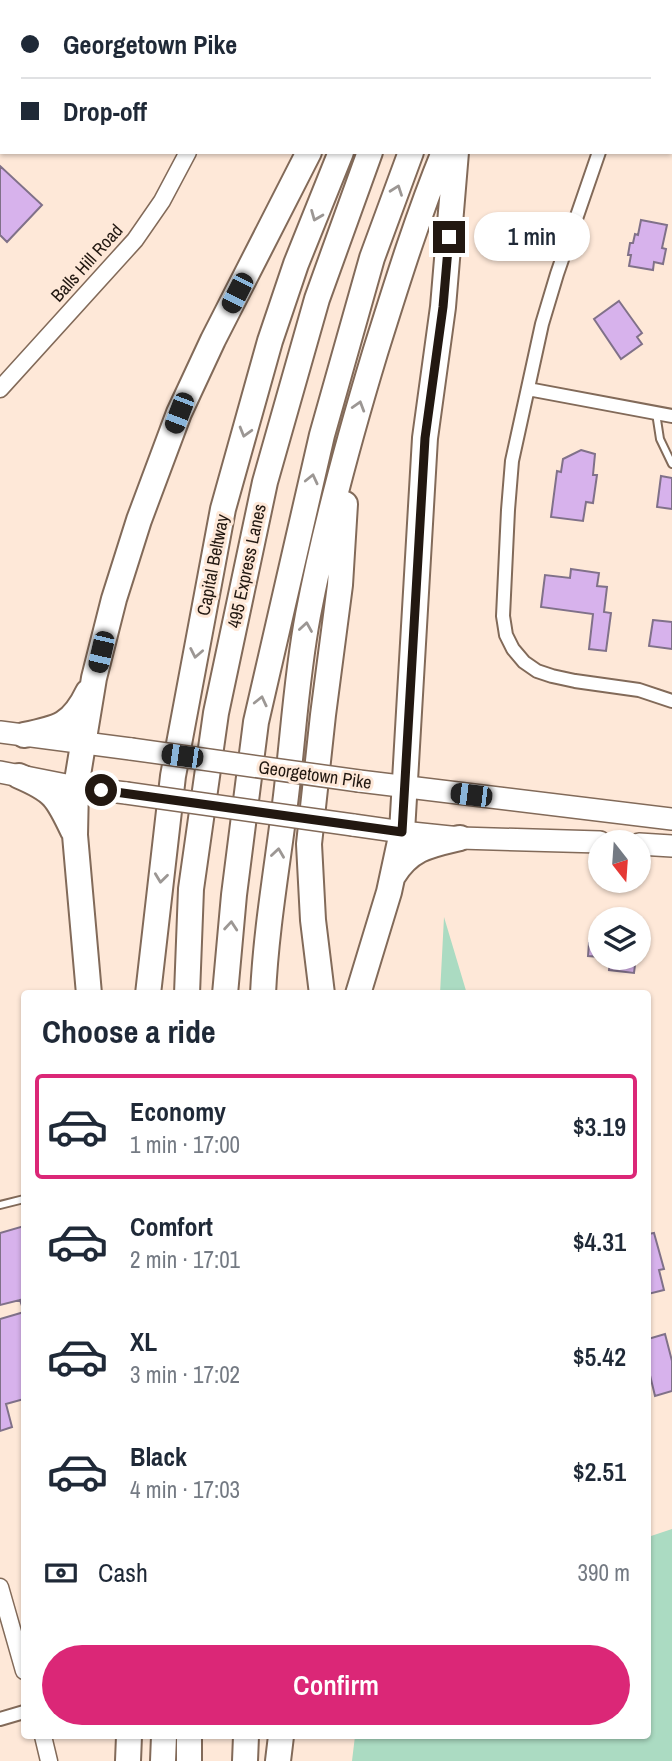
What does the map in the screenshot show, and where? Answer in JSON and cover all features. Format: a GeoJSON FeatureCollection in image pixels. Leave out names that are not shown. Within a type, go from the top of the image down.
{"type":"FeatureCollection","features":[{"type":"Feature","properties":{"kind":"highway"},"geometry":{"type":"LineString","coordinates":[[89,990],[75,835],[76,787],[94,678],[119,582],[179,413],[213,340],[308,154]]}},
{"type":"Feature","properties":{"kind":"highway","name":"Capital Beltway"},"geometry":{"type":"LineString","coordinates":[[148,990],[173,776],[223,509],[270,341],[296,264],[340,154]]}},
{"type":"Feature","properties":{"kind":"highway","name":"495 Express Lanes"},"geometry":{"type":"LineString","coordinates":[[187,990],[191,889],[216,713],[265,482],[317,299],[369,154]]}},
{"type":"Feature","properties":{"kind":"highway"},"geometry":{"type":"LineString","coordinates":[[225,990],[234,895],[256,722],[322,435],[372,258],[410,154]]}},
{"type":"Feature","properties":{"kind":"highway"},"geometry":{"type":"LineString","coordinates":[[263,990],[293,716],[321,551],[348,443],[394,292],[443,154]]}},
{"type":"Feature","properties":{"kind":"highway"},"geometry":{"type":"LineString","coordinates":[[359,990],[393,877],[402,832],[425,438],[443,307],[456,154]]}},
{"type":"Feature","properties":{"kind":"highway"},"geometry":{"type":"LineString","coordinates":[[322,990],[313,920],[309,844],[340,585],[348,443]]}},
{"type":"Feature","properties":{"kind":"highway"},"geometry":{"type":"LineString","coordinates":[[12,734],[48,730],[66,723],[80,709],[94,678]]}},
{"type":"Feature","properties":{"kind":"highway"},"geometry":{"type":"LineString","coordinates":[[10,774],[43,786],[53,795],[75,835]]}},
{"type":"Feature","properties":{"kind":"highway"},"geometry":{"type":"LineString","coordinates":[[393,877],[401,863],[414,852],[460,838]]}},
{"type":"Feature","properties":{"kind":"highway"},"geometry":{"type":"LineString","coordinates":[[128,1761],[129,1739]]}},
{"type":"Feature","properties":{"kind":"highway"},"geometry":{"type":"LineString","coordinates":[[163,1761],[164,1739]]}},
{"type":"Feature","properties":{"kind":"highway"},"geometry":{"type":"LineString","coordinates":[[189,1739],[189,1761]]}},
{"type":"Feature","properties":{"kind":"highway"},"geometry":{"type":"LineString","coordinates":[[245,1761],[246,1739]]}},
{"type":"Feature","properties":{"kind":"highway"},"geometry":{"type":"LineString","coordinates":[[278,1761],[282,1739]]}},
{"type":"Feature","properties":{"kind":"highway"},"geometry":{"type":"LineString","coordinates":[[283,1739],[285,1761]]}},
{"type":"Feature","properties":{"kind":"main road","name":"Georgetown Pike"},"geometry":{"type":"LineString","coordinates":[[12,734],[359,781],[672,819]]}},
{"type":"Feature","properties":{"kind":"main road"},"geometry":{"type":"LineString","coordinates":[[10,774],[76,787],[402,832],[460,838],[588,842]]}},
{"type":"Feature","properties":{"kind":"main road"},"geometry":{"type":"LineString","coordinates":[[651,845],[672,846]]}},
{"type":"Feature","properties":{"kind":"street","name":"Balls Hill Road"},"geometry":{"type":"LineString","coordinates":[[0,389],[135,240],[162,201],[187,154]]}},
{"type":"Feature","properties":{"kind":"street"},"geometry":{"type":"LineString","coordinates":[[598,154],[542,324],[512,461],[503,616],[506,635],[513,649],[524,662],[537,671],[575,681],[639,690],[672,702]]}},
{"type":"Feature","properties":{"kind":"street"},"geometry":{"type":"LineString","coordinates":[[528,389],[672,416]]}},
{"type":"Feature","properties":{"kind":"street"},"geometry":{"type":"LineString","coordinates":[[0,1587],[21,1660]]}},
{"type":"Feature","properties":{"kind":"street"},"geometry":{"type":"LineString","coordinates":[[0,1719],[21,1713]]}},
{"type":"Feature","properties":{"kind":"street"},"geometry":{"type":"LineString","coordinates":[[44,1739],[49,1761]]}},
{"type":"Feature","properties":{"kind":"lane"},"geometry":{"type":"LineString","coordinates":[[656,413],[660,439],[672,464]]}},
{"type":"Feature","properties":{"kind":"lane"},"geometry":{"type":"LineString","coordinates":[[0,1205],[21,1200]]}},
{"type":"Feature","properties":{"kind":"green space"},"geometry":{"type":"Polygon","coordinates":[[[444,917],[466,990],[440,990],[444,917]]]}},
{"type":"Feature","properties":{"kind":"green space"},"geometry":{"type":"Polygon","coordinates":[[[672,1529],[672,1761],[352,1761],[355,1739],[651,1739],[651,1536],[672,1529]]]}},
{"type":"Feature","properties":{"kind":"building"},"geometry":{"type":"Polygon","coordinates":[[[0,166],[42,205],[7,242],[0,235],[0,166]]]}},
{"type":"Feature","properties":{"kind":"building"},"geometry":{"type":"Polygon","coordinates":[[[641,220],[667,225],[662,248],[666,249],[663,264],[654,262],[653,270],[629,266],[630,243],[633,243],[635,234],[638,235],[641,220]]]}},
{"type":"Feature","properties":{"kind":"building"},"geometry":{"type":"Polygon","coordinates":[[[619,301],[642,333],[637,337],[642,344],[621,359],[594,319],[619,301]]]}},
{"type":"Feature","properties":{"kind":"building"},"geometry":{"type":"Polygon","coordinates":[[[581,450],[595,454],[593,475],[597,475],[593,503],[586,502],[583,521],[551,517],[557,471],[561,472],[563,459],[581,450]]]}},
{"type":"Feature","properties":{"kind":"building"},"geometry":{"type":"Polygon","coordinates":[[[661,476],[672,478],[672,509],[657,507],[661,476]]]}},
{"type":"Feature","properties":{"kind":"building"},"geometry":{"type":"Polygon","coordinates":[[[571,569],[599,573],[597,586],[607,587],[604,612],[611,613],[606,651],[589,649],[593,614],[541,607],[545,575],[570,578],[571,569]]]}},
{"type":"Feature","properties":{"kind":"building"},"geometry":{"type":"Polygon","coordinates":[[[653,620],[672,622],[672,649],[649,646],[653,620]]]}},
{"type":"Feature","properties":{"kind":"building"},"geometry":{"type":"Polygon","coordinates":[[[609,970],[634,970],[634,973],[609,970]]]}},
{"type":"Feature","properties":{"kind":"building"},"geometry":{"type":"Polygon","coordinates":[[[21,1227],[21,1300],[0,1305],[0,1233],[21,1227]]]}},
{"type":"Feature","properties":{"kind":"building"},"geometry":{"type":"Polygon","coordinates":[[[654,1233],[664,1269],[659,1270],[664,1290],[651,1293],[651,1234],[654,1233]]]}},
{"type":"Feature","properties":{"kind":"building"},"geometry":{"type":"Polygon","coordinates":[[[21,1313],[21,1400],[6,1404],[12,1427],[0,1431],[0,1319],[21,1313]]]}},
{"type":"Feature","properties":{"kind":"building"},"geometry":{"type":"Polygon","coordinates":[[[665,1334],[672,1361],[672,1391],[655,1396],[651,1379],[651,1338],[665,1334]]]}},
{"type":"Feature","properties":{"kind":"route"},"geometry":{"type":"LineString","coordinates":[[101,790],[402,832],[425,438],[443,307],[449,237]]}}]}
